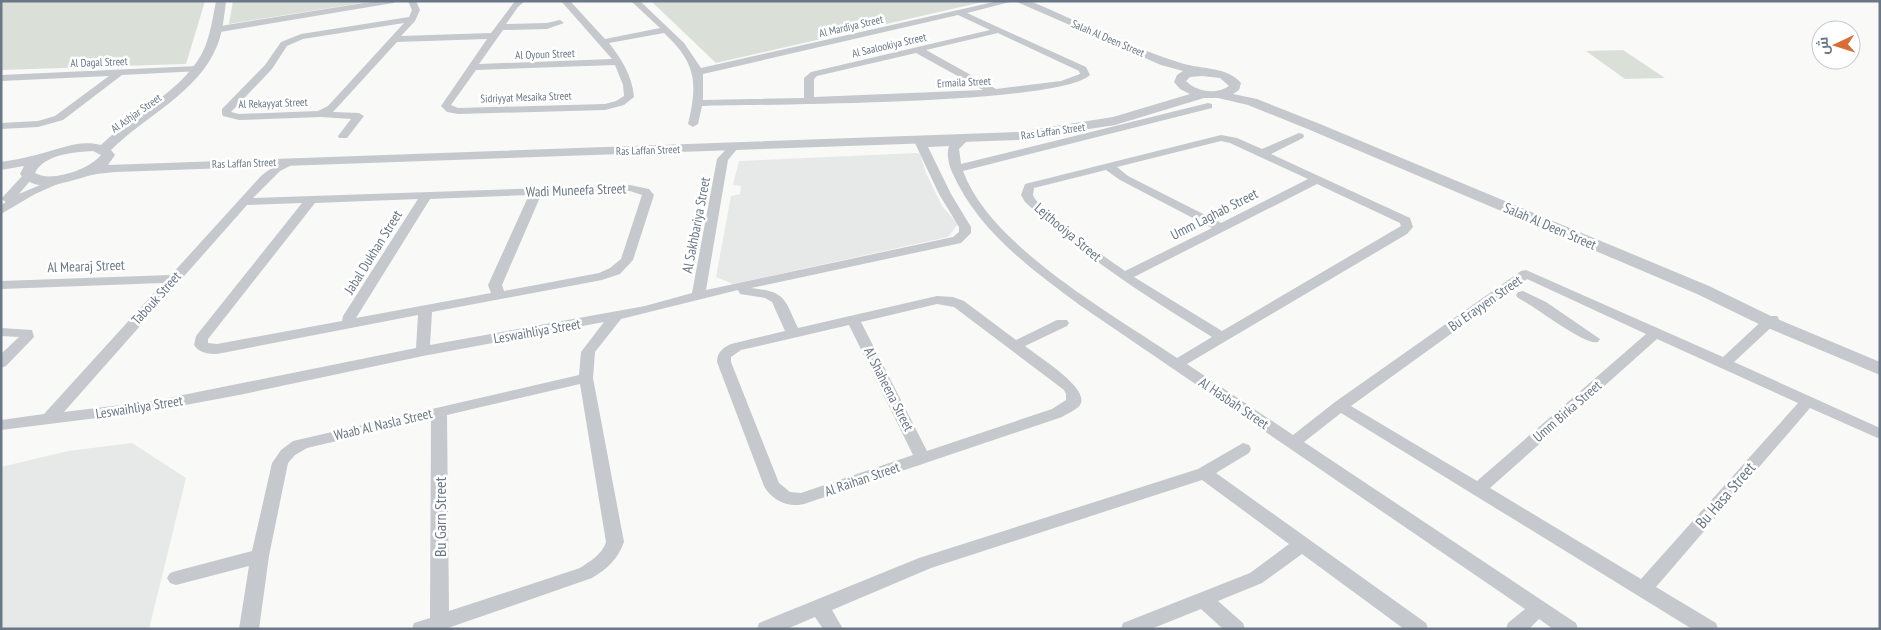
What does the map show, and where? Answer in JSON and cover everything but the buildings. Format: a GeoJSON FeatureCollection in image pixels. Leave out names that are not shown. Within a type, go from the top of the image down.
{"type":"FeatureCollection","features":[{"type":"Feature","properties":{"kind":"street","name":"Al Ashjar Street"},"geometry":{"type":"LineString","coordinates":[[88,171],[105,155],[122,132],[191,77],[209,52],[220,1]]}},
{"type":"Feature","properties":{"kind":"street"},"geometry":{"type":"LineString","coordinates":[[214,30],[393,1]]}},
{"type":"Feature","properties":{"kind":"street"},"geometry":{"type":"LineString","coordinates":[[412,1],[416,10],[412,20]]}},
{"type":"Feature","properties":{"kind":"street","name":"Sidriyyat Mesaika Street"},"geometry":{"type":"LineString","coordinates":[[520,1],[515,5],[446,106],[448,108],[458,111],[613,105],[629,96],[626,79],[618,62],[565,1]]}},
{"type":"Feature","properties":{"kind":"street"},"geometry":{"type":"LineString","coordinates":[[636,1],[684,49],[697,72],[698,103],[694,124]]}},
{"type":"Feature","properties":{"kind":"street","name":"Salah Al Deen Street"},"geometry":{"type":"LineString","coordinates":[[1009,1],[1162,66],[1209,98],[1252,102],[1278,112],[1703,290],[1880,369]]}},
{"type":"Feature","properties":{"kind":"street","name":"Al Mardiya Street"},"geometry":{"type":"LineString","coordinates":[[697,72],[1009,1]]}},
{"type":"Feature","properties":{"kind":"street","name":"Salah Al Deen Street"},"geometry":{"type":"LineString","coordinates":[[1020,1],[1172,65],[1198,72],[1223,75],[1233,80],[1235,87],[1263,103],[1706,286],[1770,320],[1880,364]]}},
{"type":"Feature","properties":{"kind":"street","name":"Ermaila Street"},"geometry":{"type":"LineString","coordinates":[[698,103],[996,93],[1067,83],[1083,78],[1086,72],[960,13]]}},
{"type":"Feature","properties":{"kind":"street","name":"Al Rekayyat Street"},"geometry":{"type":"LineString","coordinates":[[412,20],[337,104],[320,114],[239,117],[227,114],[226,111],[265,72],[287,41],[412,20]]}},
{"type":"Feature","properties":{"kind":"street"},"geometry":{"type":"LineString","coordinates":[[395,39],[497,32],[560,23]]}},
{"type":"Feature","properties":{"kind":"street"},"geometry":{"type":"LineString","coordinates":[[602,42],[664,30]]}},
{"type":"Feature","properties":{"kind":"street","name":"Al Saalookiya Street"},"geometry":{"type":"LineString","coordinates":[[809,100],[808,81],[811,76],[997,31]]}},
{"type":"Feature","properties":{"kind":"street"},"geometry":{"type":"LineString","coordinates":[[918,50],[996,93]]}},
{"type":"Feature","properties":{"kind":"street","name":"Al Oyoun Street"},"geometry":{"type":"LineString","coordinates":[[473,68],[618,62]]}},
{"type":"Feature","properties":{"kind":"street","name":"Al Ashjar Street"},"geometry":{"type":"LineString","coordinates":[[70,150],[116,128],[197,69]]}},
{"type":"Feature","properties":{"kind":"street","name":"Al Dagal Street"},"geometry":{"type":"LineString","coordinates":[[1,78],[197,69]]}},
{"type":"Feature","properties":{"kind":"street","name":"Ras Laffan Street"},"geometry":{"type":"LineString","coordinates":[[70,150],[94,148],[116,163],[993,135],[1043,130],[1112,118],[1168,101],[1180,96],[1187,74],[1198,72]]}},
{"type":"Feature","properties":{"kind":"street"},"geometry":{"type":"LineString","coordinates":[[1,126],[38,125],[52,122],[118,74]]}},
{"type":"Feature","properties":{"kind":"street"},"geometry":{"type":"LineString","coordinates":[[1209,98],[1228,92],[1235,87]]}},
{"type":"Feature","properties":{"kind":"street","name":"Ras Laffan Street"},"geometry":{"type":"LineString","coordinates":[[88,171],[116,168],[292,162],[721,154],[733,148],[961,141],[1072,130],[1209,98]]}},
{"type":"Feature","properties":{"kind":"street","name":"Ras Laffan Street"},"geometry":{"type":"LineString","coordinates":[[956,168],[1209,98]]}},
{"type":"Feature","properties":{"kind":"street"},"geometry":{"type":"LineString","coordinates":[[320,114],[359,116],[343,136]]}},
{"type":"Feature","properties":{"kind":"street"},"geometry":{"type":"LineString","coordinates":[[1263,153],[1299,136]]}},
{"type":"Feature","properties":{"kind":"street","name":"Lejthooiya Street"},"geometry":{"type":"LineString","coordinates":[[1177,364],[1223,338],[1403,231],[1407,227],[1406,221],[1263,153],[1233,140],[1221,138],[1034,183],[1029,186],[1027,195],[1029,200],[1060,229],[1124,277],[1223,338]]}},
{"type":"Feature","properties":{"kind":"street","name":"Al Hasbah Street"},"geometry":{"type":"LineString","coordinates":[[961,141],[952,148],[956,168],[965,188],[978,207],[1015,248],[1048,276],[1086,304],[1538,609],[1561,627]]}},
{"type":"Feature","properties":{"kind":"street","name":"Leswaihliya Street"},"geometry":{"type":"LineString","coordinates":[[1,425],[153,406],[239,390],[424,351],[615,317],[742,286],[957,240],[963,236],[966,230],[938,181],[920,143]]}},
{"type":"Feature","properties":{"kind":"street"},"geometry":{"type":"LineString","coordinates":[[1,166],[47,157],[70,150]]}},
{"type":"Feature","properties":{"kind":"street","name":"Al Sakhbariya Street"},"geometry":{"type":"LineString","coordinates":[[698,296],[721,154]]}},
{"type":"Feature","properties":{"kind":"street"},"geometry":{"type":"LineString","coordinates":[[1,204],[19,188],[34,164],[47,157]]}},
{"type":"Feature","properties":{"kind":"street","name":"Tabouk Street"},"geometry":{"type":"LineString","coordinates":[[48,420],[265,178],[292,162]]}},
{"type":"Feature","properties":{"kind":"street"},"geometry":{"type":"LineString","coordinates":[[260,163],[267,169],[265,178]]}},
{"type":"Feature","properties":{"kind":"street"},"geometry":{"type":"LineString","coordinates":[[1107,165],[1124,178],[1221,228]]}},
{"type":"Feature","properties":{"kind":"street"},"geometry":{"type":"LineString","coordinates":[[1,210],[38,188],[88,171]]}},
{"type":"Feature","properties":{"kind":"street"},"geometry":{"type":"LineString","coordinates":[[1,172],[27,175],[41,180],[65,178]]}},
{"type":"Feature","properties":{"kind":"street","name":"Umm Laghab Street"},"geometry":{"type":"LineString","coordinates":[[1124,277],[1318,179]]}},
{"type":"Feature","properties":{"kind":"street","name":"Wadi Muneefa Street"},"geometry":{"type":"LineString","coordinates":[[244,202],[630,188],[645,191],[648,195],[628,260],[615,271],[602,276],[217,349],[208,349],[201,345],[201,338],[311,200]]}},
{"type":"Feature","properties":{"kind":"street"},"geometry":{"type":"LineString","coordinates":[[499,296],[495,286],[536,192]]}},
{"type":"Feature","properties":{"kind":"street","name":"Jabal Dukhan Street"},"geometry":{"type":"LineString","coordinates":[[348,324],[350,316],[426,196]]}},
{"type":"Feature","properties":{"kind":"street","name":"Bu Erayyen Street"},"geometry":{"type":"LineString","coordinates":[[1293,444],[1340,406],[1516,292],[1526,274],[1880,434]]}},
{"type":"Feature","properties":{"kind":"street","name":"Al Mearaj Street"},"geometry":{"type":"LineString","coordinates":[[1,285],[173,279]]}},
{"type":"Feature","properties":{"kind":"street"},"geometry":{"type":"LineString","coordinates":[[742,286],[745,291],[769,294],[778,300],[793,333]]}},
{"type":"Feature","properties":{"kind":"street"},"geometry":{"type":"LineString","coordinates":[[1516,292],[1545,306],[1570,327],[1593,339]]}},
{"type":"Feature","properties":{"kind":"street","name":"Al Raihan Street"},"geometry":{"type":"LineString","coordinates":[[937,300],[953,301],[1069,387],[1074,394],[1074,402],[1057,413],[801,499],[790,499],[779,496],[772,486],[724,362],[724,356],[728,351],[736,347],[793,333],[937,300]]}},
{"type":"Feature","properties":{"kind":"street"},"geometry":{"type":"LineString","coordinates":[[424,351],[425,310]]}},
{"type":"Feature","properties":{"kind":"street"},"geometry":{"type":"LineString","coordinates":[[421,629],[586,573],[607,559],[613,550],[615,542],[586,378],[588,352],[615,317]]}},
{"type":"Feature","properties":{"kind":"street","name":"Al Shaheena Street"},"geometry":{"type":"LineString","coordinates":[[853,319],[923,458]]}},
{"type":"Feature","properties":{"kind":"street"},"geometry":{"type":"LineString","coordinates":[[1725,363],[1770,320]]}},
{"type":"Feature","properties":{"kind":"street"},"geometry":{"type":"LineString","coordinates":[[1014,346],[1062,322]]}},
{"type":"Feature","properties":{"kind":"street"},"geometry":{"type":"LineString","coordinates":[[1,332],[18,331],[27,333],[27,337],[1,363]]}},
{"type":"Feature","properties":{"kind":"street","name":"Umm Birka Street"},"geometry":{"type":"LineString","coordinates":[[1478,489],[1655,333]]}},
{"type":"Feature","properties":{"kind":"street","name":"Waab Al Nasla Street"},"geometry":{"type":"LineString","coordinates":[[249,629],[260,556],[280,463],[284,456],[293,448],[302,443],[586,378]]}},
{"type":"Feature","properties":{"kind":"street","name":"Bu Hasa Street"},"geometry":{"type":"LineString","coordinates":[[1642,589],[1808,401]]}},
{"type":"Feature","properties":{"kind":"street"},"geometry":{"type":"LineString","coordinates":[[1340,406],[1709,629]]}},
{"type":"Feature","properties":{"kind":"street","name":"Bu Garn Street"},"geometry":{"type":"LineString","coordinates":[[439,412],[440,622]]}},
{"type":"Feature","properties":{"kind":"street"},"geometry":{"type":"LineString","coordinates":[[766,629],[925,564],[1204,473],[1243,449]]}},
{"type":"Feature","properties":{"kind":"street"},"geometry":{"type":"LineString","coordinates":[[1204,473],[1419,629]]}},
{"type":"Feature","properties":{"kind":"street"},"geometry":{"type":"LineString","coordinates":[[1130,629],[1256,578],[1303,544]]}},
{"type":"Feature","properties":{"kind":"street"},"geometry":{"type":"LineString","coordinates":[[176,578],[260,556]]}},
{"type":"Feature","properties":{"kind":"street"},"geometry":{"type":"LineString","coordinates":[[1203,599],[1236,629]]}},
{"type":"Feature","properties":{"kind":"street"},"geometry":{"type":"LineString","coordinates":[[819,607],[834,629]]}},
{"type":"Feature","properties":{"kind":"street"},"geometry":{"type":"LineString","coordinates":[[1515,629],[1538,609]]}},
{"type":"Feature","properties":{"kind":"shaded area"},"geometry":{"type":"Polygon","coordinates":[[[1,1],[205,1],[186,64],[1,70],[1,1]]]}},
{"type":"Feature","properties":{"kind":"shaded area"},"geometry":{"type":"Polygon","coordinates":[[[233,1],[374,1],[229,24],[233,1]]]}},
{"type":"Feature","properties":{"kind":"shaded area"},"geometry":{"type":"Polygon","coordinates":[[[651,1],[987,1],[716,63],[651,1]]]}},
{"type":"Feature","properties":{"kind":"shaded area"},"geometry":{"type":"Polygon","coordinates":[[[1623,50],[1665,78],[1625,79],[1586,51],[1623,50]]]}},
{"type":"Feature","properties":{"kind":"shaded area"},"geometry":{"type":"Polygon","coordinates":[[[920,154],[926,173],[942,206],[958,224],[948,237],[733,284],[716,277],[731,196],[740,194],[741,186],[733,185],[739,161],[920,154]]]}},
{"type":"Feature","properties":{"kind":"shaded area"},"geometry":{"type":"Polygon","coordinates":[[[132,443],[186,478],[149,629],[1,629],[1,467],[68,451],[132,443]]]}}]}
